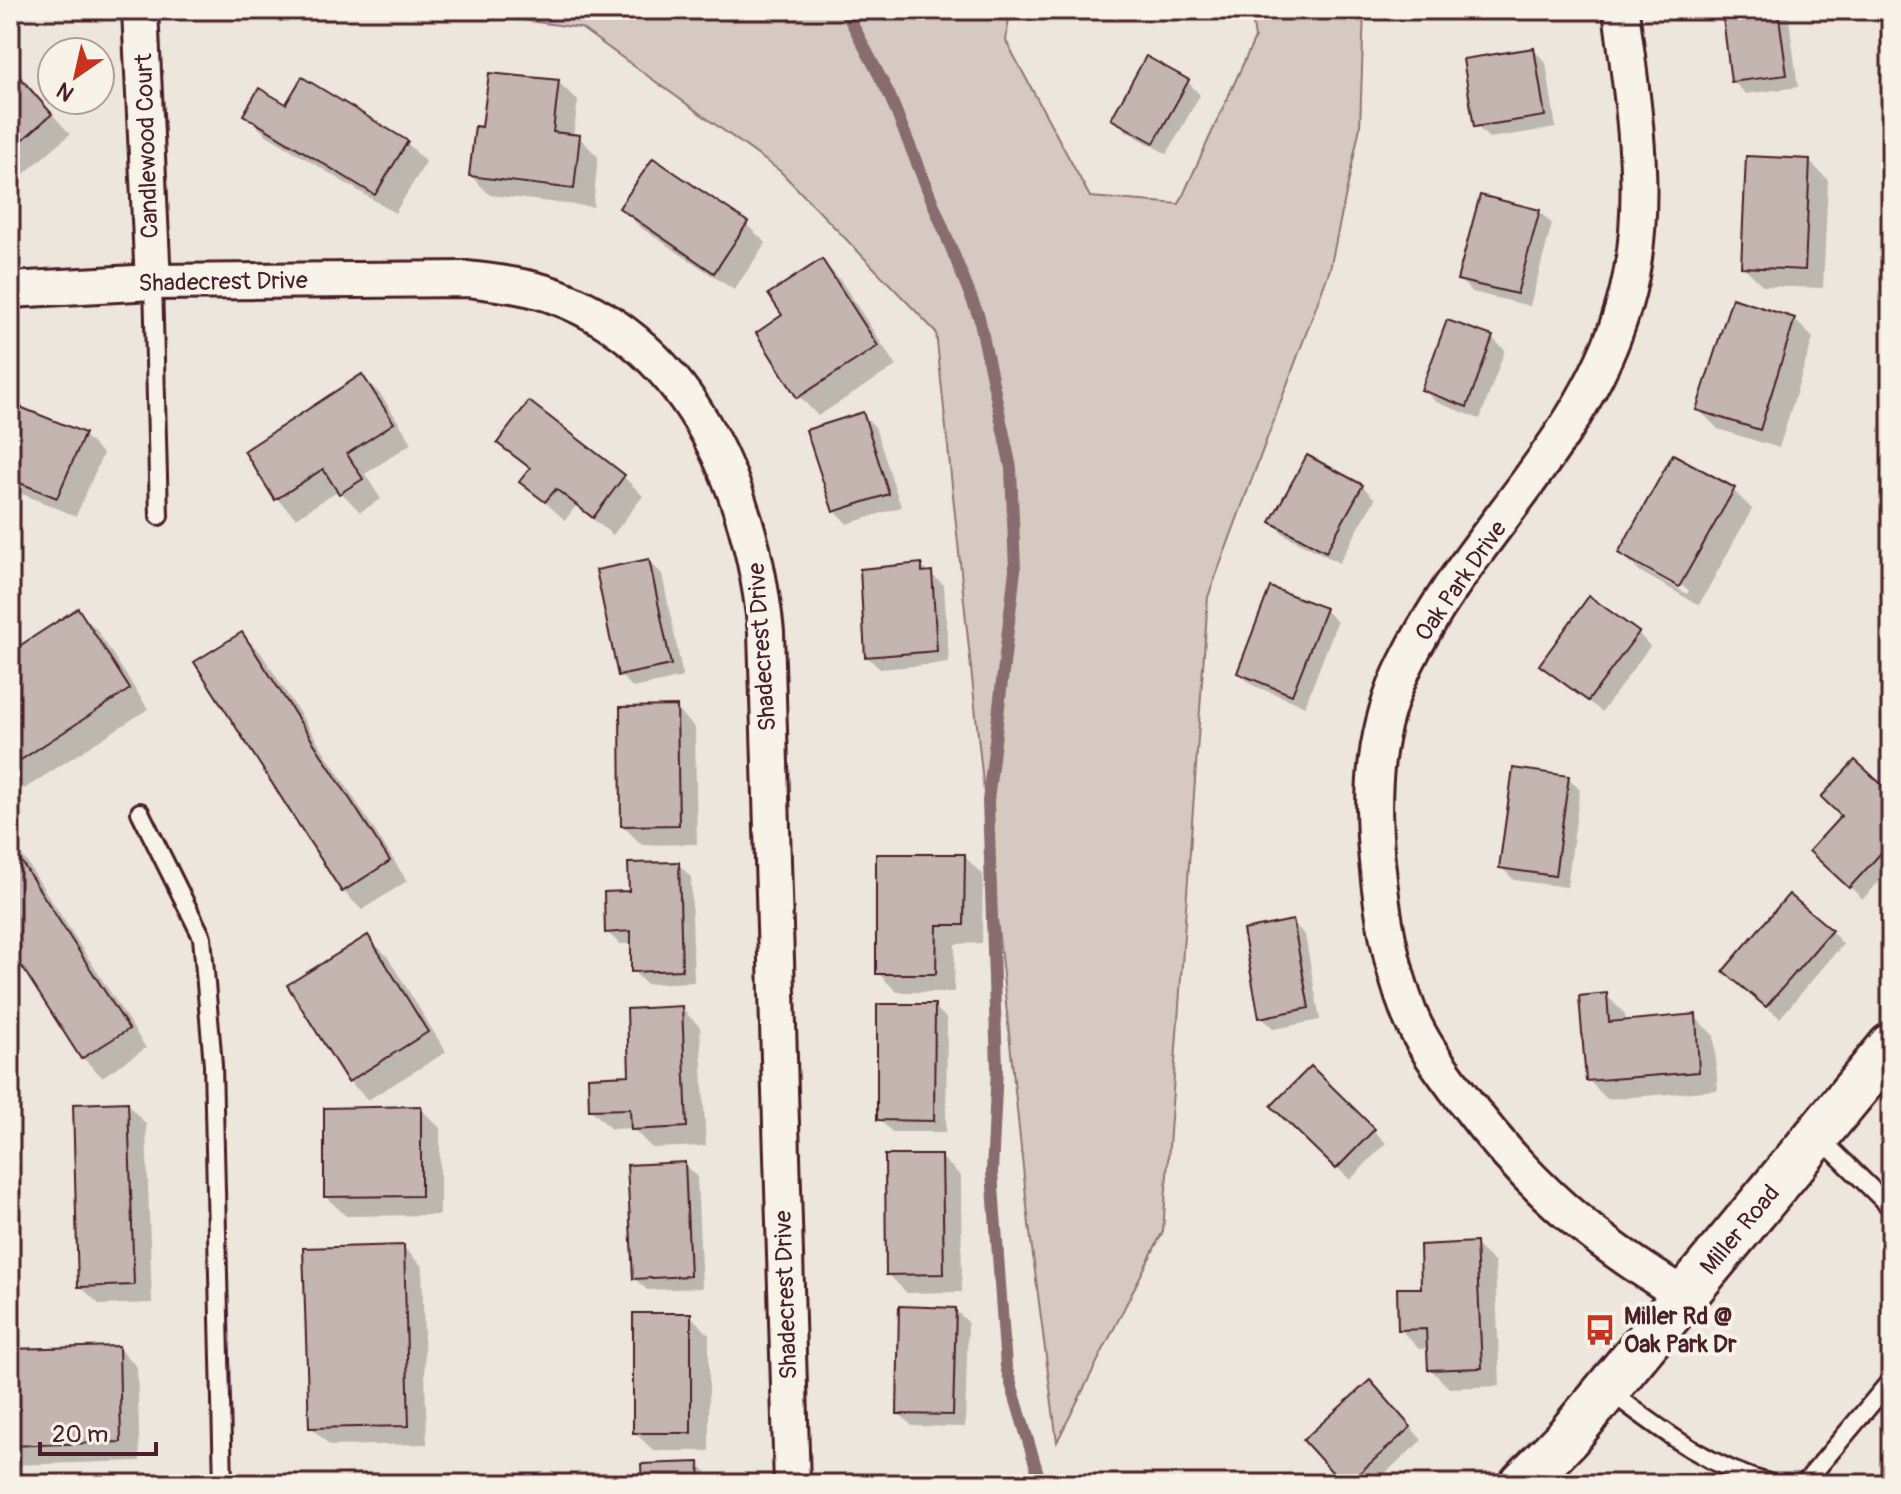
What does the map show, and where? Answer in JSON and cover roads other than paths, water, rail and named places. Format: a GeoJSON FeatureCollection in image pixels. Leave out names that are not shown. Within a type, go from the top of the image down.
{"type":"FeatureCollection","features":[{"type":"Feature","properties":{"kind":"street","name":"Candlewood Court"},"geometry":{"type":"LineString","coordinates":[[140,10],[153,282]]}},
{"type":"Feature","properties":{"kind":"street","name":"Oak Park Drive"},"geometry":{"type":"LineString","coordinates":[[1621,10],[1635,127],[1639,199],[1637,234],[1624,304],[1600,370],[1584,402],[1533,479],[1439,604],[1405,665],[1389,702],[1377,747],[1373,824],[1382,908],[1393,965],[1410,1016],[1435,1061],[1486,1129],[1548,1198],[1613,1253],[1685,1296]]}},
{"type":"Feature","properties":{"kind":"street","name":"Shadecrest Drive"},"geometry":{"type":"LineString","coordinates":[[10,290],[153,282],[468,279],[516,285],[588,310],[637,343],[660,365],[705,428],[733,481],[754,547],[766,632],[792,1484]]}},
{"type":"Feature","properties":{"kind":"street","name":"Miller Road"},"geometry":{"type":"LineString","coordinates":[[1522,1484],[1607,1389],[1891,1046]]}},
{"type":"Feature","properties":{"kind":"lane"},"geometry":{"type":"LineString","coordinates":[[153,282],[159,516]]}},
{"type":"Feature","properties":{"kind":"lane"},"geometry":{"type":"LineString","coordinates":[[140,812],[202,937],[213,1065],[223,1484]]}},
{"type":"Feature","properties":{"kind":"lane"},"geometry":{"type":"LineString","coordinates":[[1817,1136],[1891,1208]]}},
{"type":"Feature","properties":{"kind":"lane"},"geometry":{"type":"LineString","coordinates":[[1804,1484],[1891,1380]]}},
{"type":"Feature","properties":{"kind":"lane"},"geometry":{"type":"LineString","coordinates":[[1607,1389],[1691,1452],[1745,1477],[1772,1484]]}},
{"type":"Feature","properties":{"kind":"waterway"},"geometry":{"type":"LineString","coordinates":[[845,10],[889,94],[979,317],[1011,468],[1015,570],[988,801],[997,1068],[992,1172],[1006,1367],[1041,1484]]}},
{"type":"Feature","properties":{"kind":"place","name":"Miller Rd @ Oak Park Dr"},"geometry":{"type":"Point","coordinates":[1600,1330]}}]}
